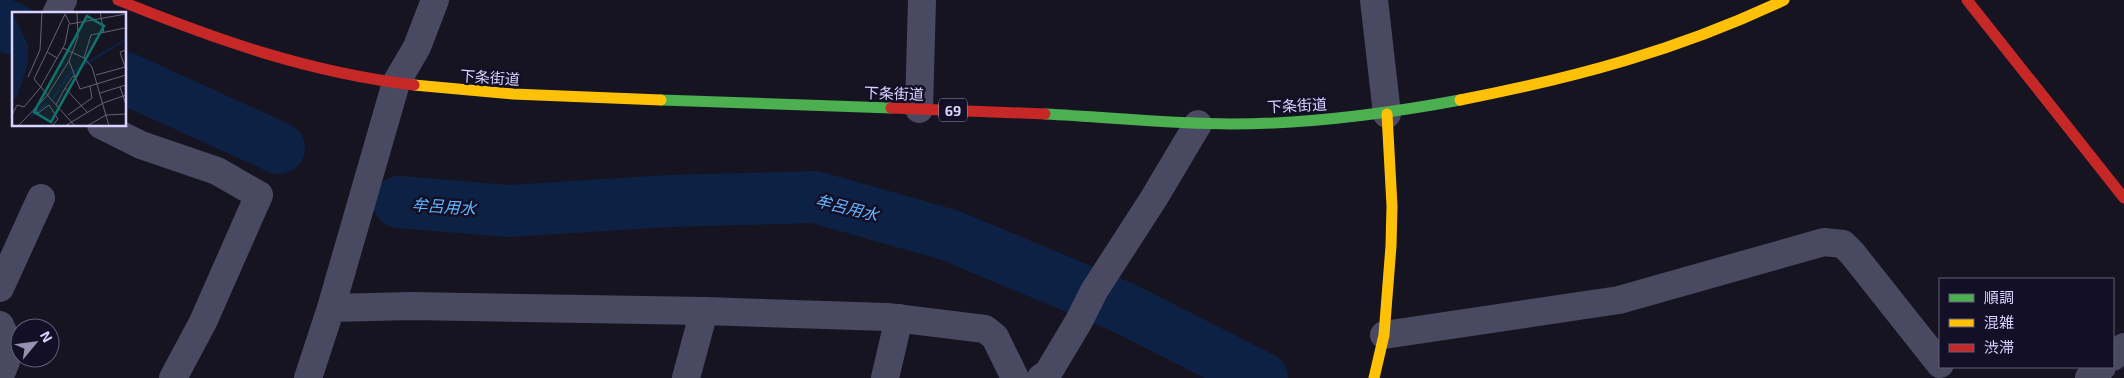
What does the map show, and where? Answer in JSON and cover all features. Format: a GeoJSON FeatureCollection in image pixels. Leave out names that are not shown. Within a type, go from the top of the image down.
{"type":"FeatureCollection","features":[{"type":"Feature","properties":{"kind":"main road","name":"下条街道"},"geometry":{"type":"LineString","coordinates":[[118,0],[228,44],[326,71],[396,83],[475,92],[546,96],[919,109],[1198,124],[1292,121],[1387,114],[1516,89],[1637,59],[1695,39],[1784,0]]}},
{"type":"Feature","properties":{"kind":"main road"},"geometry":{"type":"LineString","coordinates":[[1967,0],[2124,198]]}},
{"type":"Feature","properties":{"kind":"main road"},"geometry":{"type":"LineString","coordinates":[[1374,378],[1384,335],[1392,206],[1387,114]]}},
{"type":"Feature","properties":{"kind":"street"},"geometry":{"type":"LineString","coordinates":[[57,12],[63,0]]}},
{"type":"Feature","properties":{"kind":"street"},"geometry":{"type":"LineString","coordinates":[[308,378],[396,83],[416,47],[435,0]]}},
{"type":"Feature","properties":{"kind":"street"},"geometry":{"type":"LineString","coordinates":[[919,109],[922,0]]}},
{"type":"Feature","properties":{"kind":"street"},"geometry":{"type":"LineString","coordinates":[[1374,0],[1387,114]]}},
{"type":"Feature","properties":{"kind":"street"},"geometry":{"type":"LineString","coordinates":[[1041,378],[1048,373],[1079,321],[1094,291],[1154,198],[1198,124]]}},
{"type":"Feature","properties":{"kind":"street"},"geometry":{"type":"LineString","coordinates":[[103,126],[141,145],[217,171],[259,194],[203,322],[173,378]]}},
{"type":"Feature","properties":{"kind":"street"},"geometry":{"type":"LineString","coordinates":[[0,288],[41,198]]}},
{"type":"Feature","properties":{"kind":"street"},"geometry":{"type":"LineString","coordinates":[[1384,335],[1619,300],[1824,242],[1843,244],[1852,253],[1939,363]]}},
{"type":"Feature","properties":{"kind":"street"},"geometry":{"type":"LineString","coordinates":[[330,308],[411,306],[704,311],[899,318],[984,329],[995,337],[1015,378]]}},
{"type":"Feature","properties":{"kind":"street"},"geometry":{"type":"LineString","coordinates":[[686,378],[704,311]]}},
{"type":"Feature","properties":{"kind":"street"},"geometry":{"type":"LineString","coordinates":[[885,378],[899,318]]}},
{"type":"Feature","properties":{"kind":"street"},"geometry":{"type":"LineString","coordinates":[[0,325],[12,349],[0,376]]}},
{"type":"Feature","properties":{"kind":"street"},"geometry":{"type":"LineString","coordinates":[[2114,356],[2124,347]]}},
{"type":"Feature","properties":{"kind":"street"},"geometry":{"type":"LineString","coordinates":[[1943,368],[1951,378]]}},
{"type":"Feature","properties":{"kind":"street"},"geometry":{"type":"LineString","coordinates":[[2089,378],[2101,368]]}},
{"type":"Feature","properties":{"kind":"waterway","name":"牟呂用水"},"geometry":{"type":"LineString","coordinates":[[0,23],[12,28]]}},
{"type":"Feature","properties":{"kind":"waterway","name":"牟呂用水"},"geometry":{"type":"LineString","coordinates":[[126,78],[279,148]]}},
{"type":"Feature","properties":{"kind":"waterway","name":"牟呂用水"},"geometry":{"type":"LineString","coordinates":[[399,202],[508,211],[669,201],[815,197],[949,235],[1122,307],[1262,378]]}},
{"type":"Feature","properties":{"kind":"traffic: fast"},"geometry":{"type":"LineString","coordinates":[[661,100],[891,108]]}},
{"type":"Feature","properties":{"kind":"traffic: fast"},"geometry":{"type":"LineString","coordinates":[[1045,114],[1184,123],[1260,124],[1346,117],[1460,100]]}},
{"type":"Feature","properties":{"kind":"traffic: slow"},"geometry":{"type":"LineString","coordinates":[[1460,100],[1585,72],[1665,48],[1745,18],[1784,0]]}},
{"type":"Feature","properties":{"kind":"traffic: slow"},"geometry":{"type":"LineString","coordinates":[[414,85],[513,94],[661,100]]}},
{"type":"Feature","properties":{"kind":"traffic: slow"},"geometry":{"type":"LineString","coordinates":[[1374,378],[1384,335],[1391,246],[1392,206],[1387,114]]}},
{"type":"Feature","properties":{"kind":"traffic: jam"},"geometry":{"type":"LineString","coordinates":[[118,0],[263,53],[337,72],[414,85]]}},
{"type":"Feature","properties":{"kind":"traffic: jam"},"geometry":{"type":"LineString","coordinates":[[1967,0],[2124,198]]}},
{"type":"Feature","properties":{"kind":"traffic: jam"},"geometry":{"type":"LineString","coordinates":[[891,108],[1045,114]]}}]}
